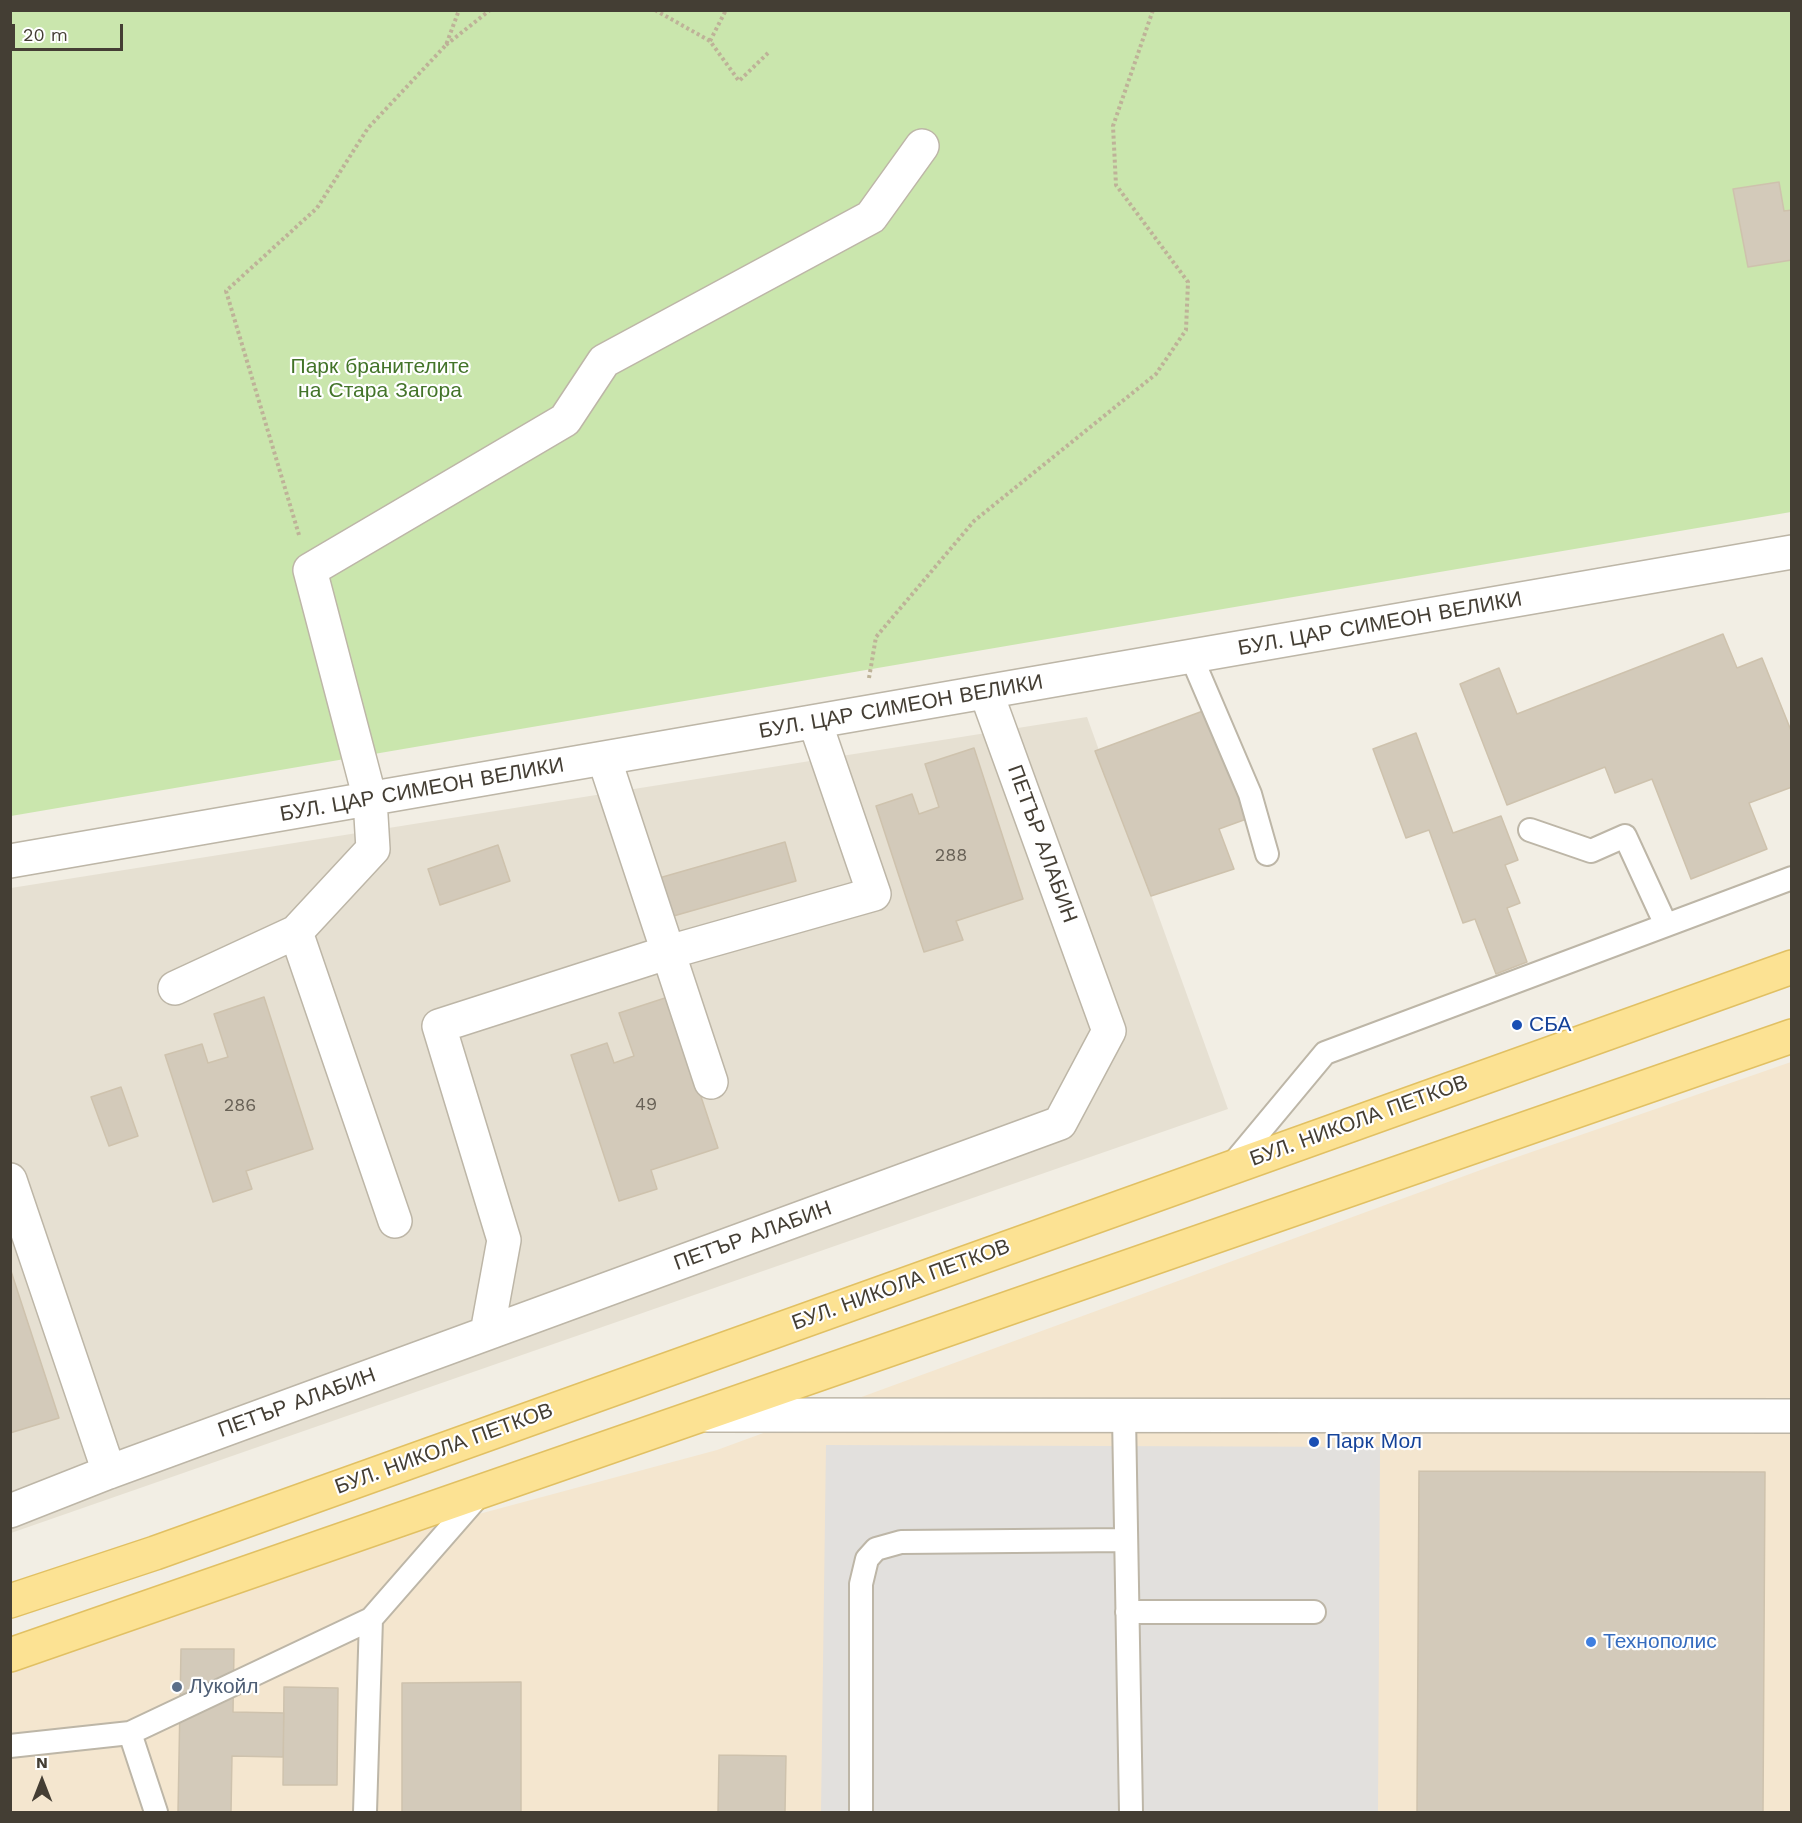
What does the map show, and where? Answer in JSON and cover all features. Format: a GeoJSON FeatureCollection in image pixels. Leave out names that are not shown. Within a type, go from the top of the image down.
{"type":"FeatureCollection","features":[{"type":"Feature","properties":{"kind":"main road","name":"БУЛ. НИКОЛА ПЕТКОВ"},"geometry":{"type":"LineString","coordinates":[[10,1601],[155,1553],[1791,967]]}},
{"type":"Feature","properties":{"kind":"main road"},"geometry":{"type":"LineString","coordinates":[[10,1655],[1791,1036]]}},
{"type":"Feature","properties":{"kind":"main road"},"geometry":{"type":"LineString","coordinates":[[1748,1052],[1791,1053]]}},
{"type":"Feature","properties":{"kind":"street"},"geometry":{"type":"LineString","coordinates":[[175,988],[296,932],[373,849],[370,799],[310,570],[565,420],[603,361],[871,217],[922,146]]}},
{"type":"Feature","properties":{"kind":"street","name":"БУЛ. ЦАР СИМЕОН ВЕЛИКИ"},"geometry":{"type":"LineString","coordinates":[[10,861],[1791,552]]}},
{"type":"Feature","properties":{"kind":"street","name":"ПЕТЪР АЛАБИН"},"geometry":{"type":"LineString","coordinates":[[10,1511],[109,1472],[1060,1123],[1109,1031],[986,692]]}},
{"type":"Feature","properties":{"kind":"street"},"geometry":{"type":"LineString","coordinates":[[487,1333],[504,1240],[439,1026],[669,952],[874,894],[815,722]]}},
{"type":"Feature","properties":{"kind":"street"},"geometry":{"type":"LineString","coordinates":[[604,758],[711,1082]]}},
{"type":"Feature","properties":{"kind":"street"},"geometry":{"type":"LineString","coordinates":[[296,932],[395,1221]]}},
{"type":"Feature","properties":{"kind":"street"},"geometry":{"type":"LineString","coordinates":[[10,1180],[109,1472]]}},
{"type":"Feature","properties":{"kind":"street"},"geometry":{"type":"LineString","coordinates":[[703,1415],[1791,1416]]}},
{"type":"Feature","properties":{"kind":"lane"},"geometry":{"type":"LineString","coordinates":[[1191,656],[1250,794],[1267,854]]}},
{"type":"Feature","properties":{"kind":"lane"},"geometry":{"type":"LineString","coordinates":[[1530,830],[1592,851],[1625,837],[1666,925]]}},
{"type":"Feature","properties":{"kind":"lane"},"geometry":{"type":"LineString","coordinates":[[1231,1167],[1325,1053],[1791,878]]}},
{"type":"Feature","properties":{"kind":"lane"},"geometry":{"type":"LineString","coordinates":[[1124,1416],[1131,1812]]}},
{"type":"Feature","properties":{"kind":"lane"},"geometry":{"type":"LineString","coordinates":[[10,1746],[130,1733],[371,1619],[482,1492]]}},
{"type":"Feature","properties":{"kind":"lane"},"geometry":{"type":"LineString","coordinates":[[861,1812],[861,1584],[867,1559],[876,1549],[902,1542],[1126,1540]]}},
{"type":"Feature","properties":{"kind":"lane"},"geometry":{"type":"LineString","coordinates":[[1127,1612],[1314,1612]]}},
{"type":"Feature","properties":{"kind":"lane"},"geometry":{"type":"LineString","coordinates":[[365,1812],[371,1619]]}},
{"type":"Feature","properties":{"kind":"lane"},"geometry":{"type":"LineString","coordinates":[[130,1733],[156,1812]]}},
{"type":"Feature","properties":{"kind":"path"},"geometry":{"type":"LineString","coordinates":[[446,45],[459,10]]}},
{"type":"Feature","properties":{"kind":"path"},"geometry":{"type":"LineString","coordinates":[[310,570],[226,291],[317,208],[368,128],[446,45],[490,10]]}},
{"type":"Feature","properties":{"kind":"path"},"geometry":{"type":"LineString","coordinates":[[655,10],[710,41],[739,81],[768,52]]}},
{"type":"Feature","properties":{"kind":"path"},"geometry":{"type":"LineString","coordinates":[[710,41],[726,10]]}},
{"type":"Feature","properties":{"kind":"path"},"geometry":{"type":"LineString","coordinates":[[864,713],[876,637],[974,521],[1156,374],[1186,330],[1188,282],[1116,184],[1113,126],[1153,10]]}},
{"type":"Feature","properties":{"kind":"shaded area"},"geometry":{"type":"Polygon","coordinates":[[[1087,717],[1228,1109],[11,1533],[11,888],[1087,717]]]}},
{"type":"Feature","properties":{"kind":"shaded area"},"geometry":{"type":"Polygon","coordinates":[[[1791,1062],[1791,1812],[11,1812],[10,1669],[438,1525],[717,1450],[1497,1164],[1791,1062]]]}},
{"type":"Feature","properties":{"kind":"shaded area"},"geometry":{"type":"Polygon","coordinates":[[[826,1445],[1380,1447],[1378,1812],[821,1812],[826,1445]]]}},
{"type":"Feature","properties":{"kind":"green space","name":"Парк бранителите на Стара Загора"},"geometry":{"type":"Polygon","coordinates":[[[11,11],[1791,11],[1791,512],[11,816],[11,11]]]}},
{"type":"Feature","properties":{"kind":"building"},"geometry":{"type":"Polygon","coordinates":[[[1779,182],[1784,211],[1792,210],[1792,260],[1748,267],[1733,189],[1779,182]]]}},
{"type":"Feature","properties":{"kind":"building"},"geometry":{"type":"Polygon","coordinates":[[[1723,634],[1737,668],[1762,658],[1792,733],[1792,787],[1749,803],[1767,849],[1691,879],[1652,779],[1615,793],[1605,767],[1507,805],[1460,684],[1499,668],[1517,714],[1723,634]]]}},
{"type":"Feature","properties":{"kind":"building"},"geometry":{"type":"Polygon","coordinates":[[[1211,708],[1252,817],[1219,829],[1234,869],[1151,896],[1095,751],[1211,708]]]}},
{"type":"Feature","properties":{"kind":"building"},"geometry":{"type":"Polygon","coordinates":[[[1416,733],[1453,833],[1501,816],[1518,860],[1505,865],[1520,903],[1507,908],[1527,962],[1496,974],[1475,919],[1463,923],[1429,830],[1406,838],[1373,749],[1416,733]]]}},
{"type":"Feature","properties":{"kind":"building"},"geometry":{"type":"Polygon","coordinates":[[[974,748],[1023,899],[956,921],[963,940],[924,952],[876,806],[912,794],[919,814],[939,807],[925,764],[974,748]]]}},
{"type":"Feature","properties":{"kind":"building"},"geometry":{"type":"Polygon","coordinates":[[[785,842],[796,881],[670,917],[659,878],[785,842]]]}},
{"type":"Feature","properties":{"kind":"building"},"geometry":{"type":"Polygon","coordinates":[[[498,845],[510,881],[440,905],[428,869],[498,845]]]}},
{"type":"Feature","properties":{"kind":"building"},"geometry":{"type":"Polygon","coordinates":[[[264,997],[313,1149],[246,1171],[252,1189],[213,1202],[165,1055],[202,1044],[208,1063],[228,1057],[214,1014],[264,997]]]}},
{"type":"Feature","properties":{"kind":"building"},"geometry":{"type":"Polygon","coordinates":[[[668,997],[718,1148],[651,1170],[657,1189],[619,1201],[571,1055],[607,1043],[614,1063],[634,1056],[619,1013],[668,997]]]}},
{"type":"Feature","properties":{"kind":"building"},"geometry":{"type":"Polygon","coordinates":[[[121,1087],[138,1136],[109,1146],[91,1097],[121,1087]]]}},
{"type":"Feature","properties":{"kind":"building"},"geometry":{"type":"Polygon","coordinates":[[[10,1268],[59,1418],[10,1433],[10,1268]]]}},
{"type":"Feature","properties":{"kind":"building","name":"Технополис"},"geometry":{"type":"Polygon","coordinates":[[[1419,1471],[1765,1472],[1763,1812],[1417,1812],[1419,1471]]]}},
{"type":"Feature","properties":{"kind":"building"},"geometry":{"type":"Polygon","coordinates":[[[181,1649],[234,1649],[233,1712],[284,1713],[283,1757],[232,1756],[231,1812],[178,1812],[181,1649]]]}},
{"type":"Feature","properties":{"kind":"building"},"geometry":{"type":"Polygon","coordinates":[[[521,1682],[521,1812],[402,1812],[402,1683],[521,1682]]]}},
{"type":"Feature","properties":{"kind":"building"},"geometry":{"type":"Polygon","coordinates":[[[284,1687],[338,1688],[337,1785],[283,1785],[284,1687]]]}},
{"type":"Feature","properties":{"kind":"building"},"geometry":{"type":"Polygon","coordinates":[[[719,1755],[786,1756],[785,1812],[718,1812],[719,1755]]]}},
{"type":"Feature","properties":{"kind":"place","name":"СБА"},"geometry":{"type":"Point","coordinates":[1517,1025]}},
{"type":"Feature","properties":{"kind":"place","name":"Парк Мол"},"geometry":{"type":"Point","coordinates":[1314,1442]}},
{"type":"Feature","properties":{"kind":"place","name":"Технополис"},"geometry":{"type":"Point","coordinates":[1591,1642]}},
{"type":"Feature","properties":{"kind":"place","name":"Лукойл"},"geometry":{"type":"Point","coordinates":[177,1687]}}]}
